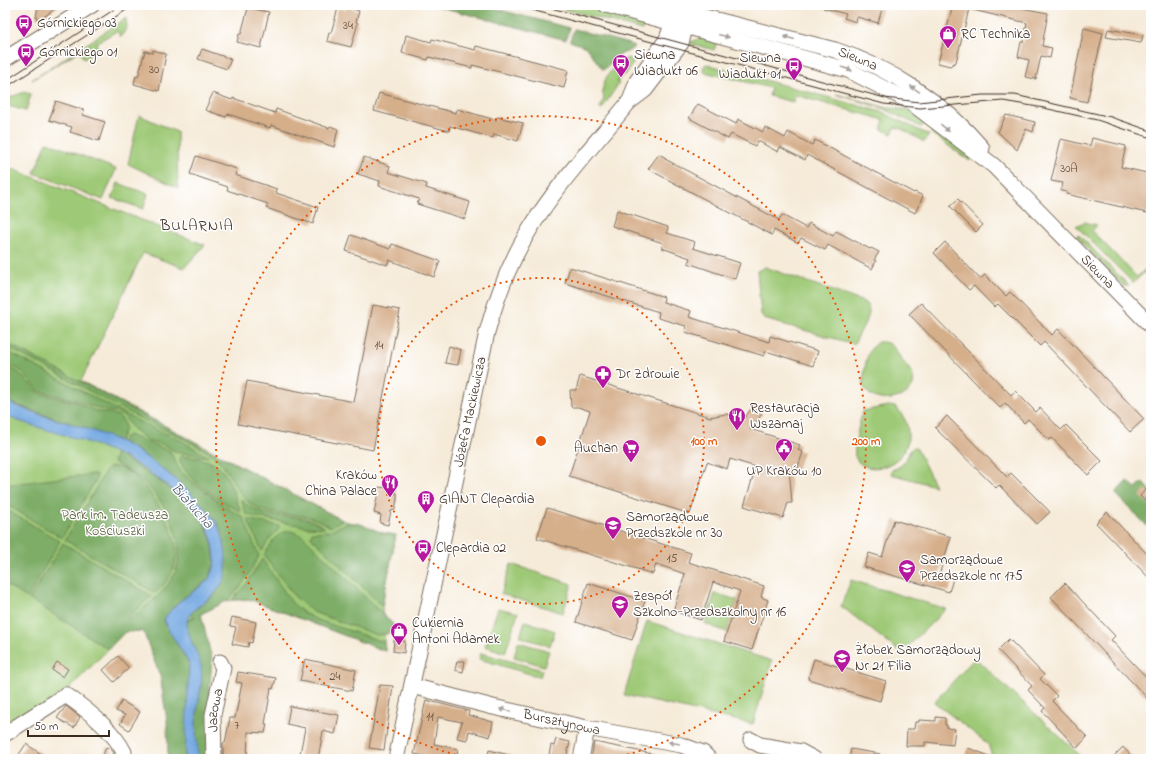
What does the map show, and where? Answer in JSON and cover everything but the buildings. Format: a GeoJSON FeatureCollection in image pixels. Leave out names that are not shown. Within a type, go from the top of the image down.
{"type":"FeatureCollection","features":[{"type":"Feature","properties":{"kind":"street"},"geometry":{"type":"LineString","coordinates":[[5,59],[92,5]]}},
{"type":"Feature","properties":{"kind":"street"},"geometry":{"type":"LineString","coordinates":[[606,5],[683,13]]}},
{"type":"Feature","properties":{"kind":"street"},"geometry":{"type":"LineString","coordinates":[[657,5],[683,13]]}},
{"type":"Feature","properties":{"kind":"street","name":"Józefa Mackiewicza"},"geometry":{"type":"LineString","coordinates":[[396,759],[487,332],[506,274],[530,228],[542,211],[629,102],[645,90],[681,43],[683,13]]}},
{"type":"Feature","properties":{"kind":"street","name":"Siewna"},"geometry":{"type":"LineString","coordinates":[[683,13],[835,50],[861,59],[908,84],[950,116],[974,139],[994,166],[1151,326]]}},
{"type":"Feature","properties":{"kind":"street","name":"Jazowa"},"geometry":{"type":"LineString","coordinates":[[214,759],[212,715],[223,668],[220,662]]}},
{"type":"Feature","properties":{"kind":"street","name":"Bursztynowa"},"geometry":{"type":"LineString","coordinates":[[412,686],[493,707],[587,728],[681,745],[703,753],[709,759]]}},
{"type":"Feature","properties":{"kind":"street"},"geometry":{"type":"LineString","coordinates":[[5,734],[66,695],[89,712],[120,744],[124,752],[122,759]]}},
{"type":"Feature","properties":{"kind":"street"},"geometry":{"type":"LineString","coordinates":[[581,759],[587,728]]}},
{"type":"Feature","properties":{"kind":"street"},"geometry":{"type":"LineString","coordinates":[[751,740],[760,745],[801,752],[814,759]]}},
{"type":"Feature","properties":{"kind":"green space"},"geometry":{"type":"Polygon","coordinates":[[[433,5],[481,5],[570,28],[566,40],[433,5]]]}},
{"type":"Feature","properties":{"kind":"green space"},"geometry":{"type":"Polygon","coordinates":[[[549,5],[584,5],[645,19],[642,30],[549,5]]]}},
{"type":"Feature","properties":{"kind":"green space"},"geometry":{"type":"Polygon","coordinates":[[[126,18],[127,27],[121,37],[117,31],[96,43],[99,50],[84,59],[79,51],[32,80],[126,18]]]}},
{"type":"Feature","properties":{"kind":"green space"},"geometry":{"type":"Polygon","coordinates":[[[574,29],[633,45],[634,47],[620,55],[603,70],[586,47],[570,41],[574,29]]]}},
{"type":"Feature","properties":{"kind":"green space"},"geometry":{"type":"Polygon","coordinates":[[[701,38],[717,42],[714,50],[688,43],[701,38]]]}},
{"type":"Feature","properties":{"kind":"green space"},"geometry":{"type":"Polygon","coordinates":[[[628,58],[634,62],[625,75],[623,74],[617,82],[619,83],[602,109],[600,108],[604,98],[603,86],[605,80],[612,69],[628,58]]]}},
{"type":"Feature","properties":{"kind":"green space"},"geometry":{"type":"Polygon","coordinates":[[[706,64],[882,112],[929,135],[924,142],[904,130],[895,127],[892,134],[881,129],[884,120],[795,95],[793,102],[769,96],[771,88],[704,72],[703,67],[706,64]]]}},
{"type":"Feature","properties":{"kind":"green space"},"geometry":{"type":"Polygon","coordinates":[[[25,92],[31,94],[26,111],[5,105],[5,99],[25,92]]]}},
{"type":"Feature","properties":{"kind":"green space"},"geometry":{"type":"Polygon","coordinates":[[[836,94],[887,108],[916,110],[930,119],[921,127],[882,108],[836,94]]]}},
{"type":"Feature","properties":{"kind":"green space"},"geometry":{"type":"Polygon","coordinates":[[[139,115],[177,132],[178,188],[128,164],[139,115]]]}},
{"type":"Feature","properties":{"kind":"green space"},"geometry":{"type":"Polygon","coordinates":[[[936,124],[970,156],[970,161],[932,134],[931,130],[936,124]]]}},
{"type":"Feature","properties":{"kind":"green space"},"geometry":{"type":"Polygon","coordinates":[[[47,142],[116,169],[103,200],[34,173],[47,142]]]}},
{"type":"Feature","properties":{"kind":"green space","name":"Park im. Tadeusza Kościuszki"},"geometry":{"type":"Polygon","coordinates":[[[5,166],[205,245],[184,268],[143,253],[81,381],[342,520],[383,533],[396,535],[382,606],[385,651],[249,599],[226,601],[183,622],[143,631],[125,632],[68,690],[5,730],[5,166]]]}},
{"type":"Feature","properties":{"kind":"green space"},"geometry":{"type":"Polygon","coordinates":[[[118,183],[148,194],[143,209],[112,198],[118,183]]]}},
{"type":"Feature","properties":{"kind":"green space"},"geometry":{"type":"Polygon","coordinates":[[[1084,222],[1097,225],[1092,231],[1137,277],[1151,264],[1151,266],[1133,283],[1076,226],[1084,222]]]}},
{"type":"Feature","properties":{"kind":"green space"},"geometry":{"type":"Polygon","coordinates":[[[1078,234],[1129,286],[1124,286],[1076,237],[1078,234]]]}},
{"type":"Feature","properties":{"kind":"green space"},"geometry":{"type":"Polygon","coordinates":[[[765,267],[864,302],[868,307],[869,315],[854,344],[764,319],[761,314],[757,271],[765,267]]]}},
{"type":"Feature","properties":{"kind":"green space"},"geometry":{"type":"Polygon","coordinates":[[[5,342],[342,520],[330,527],[321,521],[311,518],[273,513],[255,507],[242,495],[223,466],[211,454],[5,346],[5,342]]]}},
{"type":"Feature","properties":{"kind":"green space"},"geometry":{"type":"Polygon","coordinates":[[[878,342],[890,344],[912,374],[914,381],[912,387],[902,396],[880,399],[871,395],[863,386],[868,356],[873,346],[878,342]]]}},
{"type":"Feature","properties":{"kind":"green space"},"geometry":{"type":"Polygon","coordinates":[[[5,350],[140,422],[182,441],[209,457],[176,452],[162,444],[148,441],[132,428],[124,416],[116,412],[99,409],[78,401],[39,391],[21,371],[5,361],[5,350]]]}},
{"type":"Feature","properties":{"kind":"green space"},"geometry":{"type":"Polygon","coordinates":[[[5,364],[19,373],[38,393],[75,402],[98,412],[110,413],[119,416],[124,422],[125,428],[120,441],[5,401],[5,364]]]}},
{"type":"Feature","properties":{"kind":"green space"},"geometry":{"type":"Polygon","coordinates":[[[888,406],[896,407],[906,422],[908,437],[905,449],[898,458],[889,464],[878,468],[868,467],[860,463],[855,456],[856,441],[863,411],[888,406]]]}},
{"type":"Feature","properties":{"kind":"green space"},"geometry":{"type":"Polygon","coordinates":[[[129,435],[170,451],[179,469],[188,478],[227,508],[243,517],[259,556],[245,580],[231,597],[223,603],[201,614],[212,659],[208,711],[208,759],[168,759],[167,721],[160,676],[143,631],[125,632],[108,649],[29,599],[63,543],[152,596],[127,618],[129,620],[157,597],[171,580],[177,568],[179,555],[178,541],[174,528],[161,502],[153,491],[129,471],[113,462],[116,453],[161,482],[189,504],[203,520],[212,542],[215,562],[209,579],[178,603],[164,620],[166,626],[183,622],[195,617],[189,614],[216,594],[219,526],[206,510],[171,476],[143,454],[122,442],[125,437],[129,435]]]}},
{"type":"Feature","properties":{"kind":"green space"},"geometry":{"type":"Polygon","coordinates":[[[914,447],[917,449],[935,486],[891,474],[892,470],[905,461],[914,447]]]}},
{"type":"Feature","properties":{"kind":"green space"},"geometry":{"type":"Polygon","coordinates":[[[179,457],[197,458],[217,465],[223,471],[232,487],[241,512],[224,503],[195,481],[182,464],[179,457]]]}},
{"type":"Feature","properties":{"kind":"green space"},"geometry":{"type":"Polygon","coordinates":[[[110,467],[121,468],[132,474],[143,484],[162,511],[174,537],[176,561],[172,573],[160,589],[155,593],[65,540],[107,469],[110,467]]]}},
{"type":"Feature","properties":{"kind":"green space"},"geometry":{"type":"Polygon","coordinates":[[[93,474],[96,475],[97,478],[62,538],[5,504],[5,485],[93,474]]]}},
{"type":"Feature","properties":{"kind":"green space"},"geometry":{"type":"Polygon","coordinates":[[[1127,481],[1136,488],[1143,482],[1151,491],[1151,530],[1115,493],[1127,481]]]}},
{"type":"Feature","properties":{"kind":"green space"},"geometry":{"type":"Polygon","coordinates":[[[241,499],[250,507],[261,512],[271,515],[304,519],[315,522],[325,528],[307,527],[251,516],[246,514],[241,499]]]}},
{"type":"Feature","properties":{"kind":"green space"},"geometry":{"type":"Polygon","coordinates":[[[5,509],[60,541],[27,598],[5,584],[5,509]]]}},
{"type":"Feature","properties":{"kind":"green space"},"geometry":{"type":"Polygon","coordinates":[[[247,519],[279,526],[279,529],[270,538],[262,551],[247,519]]]}},
{"type":"Feature","properties":{"kind":"green space"},"geometry":{"type":"Polygon","coordinates":[[[347,523],[359,524],[390,535],[396,535],[382,606],[311,537],[312,532],[329,531],[347,523]]]}},
{"type":"Feature","properties":{"kind":"green space"},"geometry":{"type":"Polygon","coordinates":[[[291,531],[303,536],[396,627],[387,634],[377,635],[313,612],[294,596],[264,555],[274,539],[281,533],[291,531]]]}},
{"type":"Feature","properties":{"kind":"green space"},"geometry":{"type":"Polygon","coordinates":[[[262,559],[293,604],[304,613],[317,620],[384,642],[385,651],[249,599],[232,600],[247,583],[262,559]]]}},
{"type":"Feature","properties":{"kind":"green space"},"geometry":{"type":"Polygon","coordinates":[[[511,564],[572,584],[563,613],[501,594],[511,564]]]}},
{"type":"Feature","properties":{"kind":"green space"},"geometry":{"type":"Polygon","coordinates":[[[851,580],[946,609],[901,653],[841,606],[851,580]]]}},
{"type":"Feature","properties":{"kind":"green space"},"geometry":{"type":"Polygon","coordinates":[[[715,593],[737,600],[727,632],[705,624],[715,593]]]}},
{"type":"Feature","properties":{"kind":"green space"},"geometry":{"type":"Polygon","coordinates":[[[498,608],[518,613],[505,653],[485,646],[498,608]]]}},
{"type":"Feature","properties":{"kind":"green space"},"geometry":{"type":"Polygon","coordinates":[[[525,621],[555,631],[550,646],[520,637],[525,621]]]}},
{"type":"Feature","properties":{"kind":"green space"},"geometry":{"type":"Polygon","coordinates":[[[647,621],[772,661],[753,724],[624,695],[647,621]]]}},
{"type":"Feature","properties":{"kind":"green space"},"geometry":{"type":"Polygon","coordinates":[[[518,642],[549,651],[544,666],[514,657],[518,642]]]}},
{"type":"Feature","properties":{"kind":"green space"},"geometry":{"type":"Polygon","coordinates":[[[481,653],[542,670],[540,677],[479,659],[481,653]]]}},
{"type":"Feature","properties":{"kind":"green space"},"geometry":{"type":"Polygon","coordinates":[[[975,658],[1084,759],[993,759],[988,744],[934,702],[975,658]]]}},
{"type":"Feature","properties":{"kind":"water","name":"Białucha"},"geometry":{"type":"Polygon","coordinates":[[[5,401],[33,412],[105,435],[131,447],[159,466],[189,491],[212,516],[219,527],[223,537],[226,555],[226,571],[223,581],[212,596],[193,611],[187,622],[188,632],[202,672],[196,726],[198,759],[185,759],[189,663],[169,631],[164,619],[182,599],[203,585],[211,576],[215,558],[211,537],[205,524],[194,510],[174,491],[126,458],[102,447],[5,416],[5,401]]]}},
{"type":"Feature","properties":{"kind":"tram line"},"geometry":{"type":"LineString","coordinates":[[5,81],[121,5]]}},
{"type":"Feature","properties":{"kind":"tram line"},"geometry":{"type":"LineString","coordinates":[[5,88],[134,5]]}},
{"type":"Feature","properties":{"kind":"tram line"},"geometry":{"type":"LineString","coordinates":[[513,5],[884,104],[920,108],[1003,101],[1044,108],[1097,120],[1151,138]]}},
{"type":"Feature","properties":{"kind":"tram line"},"geometry":{"type":"LineString","coordinates":[[540,5],[885,98],[919,102],[982,95],[1015,95],[1111,117],[1151,131]]}},
{"type":"Feature","properties":{"kind":"place","name":"Górnickiego 03"},"geometry":{"type":"Point","coordinates":[24,38]}},
{"type":"Feature","properties":{"kind":"place","name":"RC Technika"},"geometry":{"type":"Point","coordinates":[948,49]}},
{"type":"Feature","properties":{"kind":"place","name":"Górnickiego 01"},"geometry":{"type":"Point","coordinates":[26,67]}},
{"type":"Feature","properties":{"kind":"place","name":"Siewna Wiadukt 06"},"geometry":{"type":"Point","coordinates":[621,78]}},
{"type":"Feature","properties":{"kind":"place","name":"Siewna Wiadukt 01"},"geometry":{"type":"Point","coordinates":[794,81]}},
{"type":"Feature","properties":{"kind":"place","name":"Dr Zdrowie"},"geometry":{"type":"Point","coordinates":[603,389]}},
{"type":"Feature","properties":{"kind":"place","name":"Restauracja Wszamaj"},"geometry":{"type":"Point","coordinates":[737,431]}},
{"type":"Feature","properties":{"kind":"place","name":"UP Kraków 10"},"geometry":{"type":"Point","coordinates":[784,462]}},
{"type":"Feature","properties":{"kind":"place","name":"Auchan"},"geometry":{"type":"Point","coordinates":[631,463]}},
{"type":"Feature","properties":{"kind":"place","name":"Kraków China Palace"},"geometry":{"type":"Point","coordinates":[390,498]}},
{"type":"Feature","properties":{"kind":"place","name":"GIANT Clepardia"},"geometry":{"type":"Point","coordinates":[426,514]}},
{"type":"Feature","properties":{"kind":"place","name":"Samorządowe Przedszkole nr 30"},"geometry":{"type":"Point","coordinates":[613,540]}},
{"type":"Feature","properties":{"kind":"place","name":"Clepardia 02"},"geometry":{"type":"Point","coordinates":[423,563]}},
{"type":"Feature","properties":{"kind":"place","name":"Samorządowe Przedszkole nr 175"},"geometry":{"type":"Point","coordinates":[907,583]}},
{"type":"Feature","properties":{"kind":"place","name":"Zespół Szkolno-Przedszkolny nr 16"},"geometry":{"type":"Point","coordinates":[620,619]}},
{"type":"Feature","properties":{"kind":"place","name":"Cukiernia Antoni Adamek"},"geometry":{"type":"Point","coordinates":[399,646]}},
{"type":"Feature","properties":{"kind":"place","name":"Żłobek Samorządowy Nr 21 Filia"},"geometry":{"type":"Point","coordinates":[842,673]}},
{"type":"Feature","properties":{"kind":"district","name":"BULARNIA"},"geometry":{"type":"Point","coordinates":[197,226]}}]}
